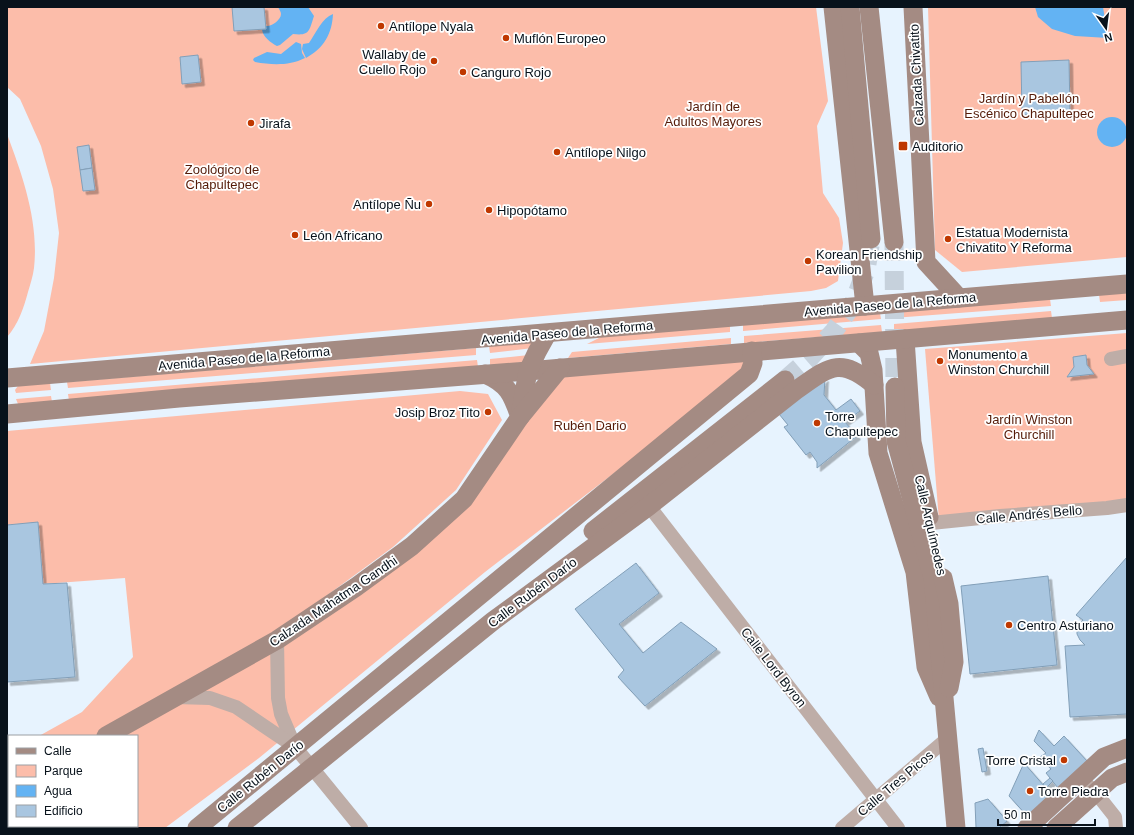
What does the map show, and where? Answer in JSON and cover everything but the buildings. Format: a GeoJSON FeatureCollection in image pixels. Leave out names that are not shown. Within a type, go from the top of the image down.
{"type":"FeatureCollection","features":[{"type":"Feature","properties":{"kind":"main road"},"geometry":{"type":"LineString","coordinates":[[834,7],[865,306]]}},
{"type":"Feature","properties":{"kind":"main road"},"geometry":{"type":"LineString","coordinates":[[850,7],[871,239]]}},
{"type":"Feature","properties":{"kind":"main road"},"geometry":{"type":"LineString","coordinates":[[869,7],[894,242]]}},
{"type":"Feature","properties":{"kind":"main road","name":"Calzada Chivatito"},"geometry":{"type":"LineString","coordinates":[[913,7],[926,262],[959,298]]}},
{"type":"Feature","properties":{"kind":"main road","name":"Avenida Paseo de la Reforma"},"geometry":{"type":"LineString","coordinates":[[7,378],[547,334],[1127,284]]}},
{"type":"Feature","properties":{"kind":"main road"},"geometry":{"type":"LineString","coordinates":[[7,414],[179,398],[528,371],[1127,320]]}},
{"type":"Feature","properties":{"kind":"main road","name":"Calzada Mahatma Gandhi"},"geometry":{"type":"LineString","coordinates":[[520,417],[528,371],[547,334]]}},
{"type":"Feature","properties":{"kind":"main road","name":"Calle Arquímedes"},"geometry":{"type":"LineString","coordinates":[[905,339],[912,442],[949,604],[954,662],[945,711]]}},
{"type":"Feature","properties":{"kind":"main road","name":"Calle Arquímedes"},"geometry":{"type":"LineString","coordinates":[[859,343],[869,353],[873,370],[878,453],[915,572],[926,667],[945,711]]}},
{"type":"Feature","properties":{"kind":"main road","name":"Calle Rubén Darío"},"geometry":{"type":"LineString","coordinates":[[197,828],[749,374],[754,363],[752,351]]}},
{"type":"Feature","properties":{"kind":"main road","name":"Calle Rubén Darío"},"geometry":{"type":"LineString","coordinates":[[237,828],[493,621],[649,506],[816,376],[835,367],[848,368],[862,375],[874,385]]}},
{"type":"Feature","properties":{"kind":"main road","name":"Calzada Mahatma Gandhi"},"geometry":{"type":"LineString","coordinates":[[108,735],[277,640],[363,583],[412,546],[464,499],[520,417],[560,368]]}},
{"type":"Feature","properties":{"kind":"main road"},"geometry":{"type":"LineString","coordinates":[[485,374],[498,379],[507,389],[515,401],[520,417]]}},
{"type":"Feature","properties":{"kind":"main road"},"geometry":{"type":"LineString","coordinates":[[493,621],[545,569],[786,380]]}},
{"type":"Feature","properties":{"kind":"main road","name":"Calle Arquímedes"},"geometry":{"type":"LineString","coordinates":[[895,387],[896,441],[933,578],[956,828]]}},
{"type":"Feature","properties":{"kind":"main road"},"geometry":{"type":"LineString","coordinates":[[1027,828],[1104,757],[1127,748]]}},
{"type":"Feature","properties":{"kind":"main road"},"geometry":{"type":"LineString","coordinates":[[1056,828],[1112,778],[1127,772]]}},
{"type":"Feature","properties":{"kind":"street"},"geometry":{"type":"LineString","coordinates":[[1112,359],[1127,356]]}},
{"type":"Feature","properties":{"kind":"street","name":"Calle Andrés Bello"},"geometry":{"type":"LineString","coordinates":[[931,523],[1127,505]]}},
{"type":"Feature","properties":{"kind":"street","name":"Calle Lord Byron"},"geometry":{"type":"LineString","coordinates":[[649,506],[898,828]]}},
{"type":"Feature","properties":{"kind":"street"},"geometry":{"type":"LineString","coordinates":[[277,640],[278,698],[281,714],[295,747],[361,828]]}},
{"type":"Feature","properties":{"kind":"street"},"geometry":{"type":"LineString","coordinates":[[175,697],[210,698],[236,707],[295,747]]}},
{"type":"Feature","properties":{"kind":"street","name":"Calle Tres Picos"},"geometry":{"type":"LineString","coordinates":[[842,828],[948,738]]}},
{"type":"Feature","properties":{"kind":"street"},"geometry":{"type":"LineString","coordinates":[[1080,779],[1096,793],[1115,818],[1116,828]]}},
{"type":"Feature","properties":{"kind":"green space","name":"Zoológico de Chapultepec"},"geometry":{"type":"Polygon","coordinates":[[[7,7],[816,7],[828,101],[817,126],[823,193],[839,218],[843,243],[838,281],[826,288],[811,291],[30,364],[44,331],[54,278],[59,233],[53,189],[41,146],[20,99],[7,87],[7,7]]]}},
{"type":"Feature","properties":{"kind":"green space","name":"Jardín y Pabellón Escénico Chapultepec"},"geometry":{"type":"Polygon","coordinates":[[[928,7],[1127,7],[1127,257],[962,272],[935,250],[928,7]]]}},
{"type":"Feature","properties":{"kind":"green space"},"geometry":{"type":"Polygon","coordinates":[[[7,134],[24,183],[32,217],[35,251],[34,271],[25,304],[20,316],[7,337],[7,134]]]}},
{"type":"Feature","properties":{"kind":"green space"},"geometry":{"type":"Polygon","coordinates":[[[1127,293],[1127,300],[1100,302],[1099,295],[1127,293]]]}},
{"type":"Feature","properties":{"kind":"green space"},"geometry":{"type":"Polygon","coordinates":[[[1050,299],[1051,306],[893,318],[893,312],[1050,299]]]}},
{"type":"Feature","properties":{"kind":"green space"},"geometry":{"type":"Polygon","coordinates":[[[1051,311],[1052,318],[894,331],[894,324],[1051,311]]]}},
{"type":"Feature","properties":{"kind":"green space"},"geometry":{"type":"Polygon","coordinates":[[[880,313],[881,319],[743,331],[743,324],[880,313]]]}},
{"type":"Feature","properties":{"kind":"green space"},"geometry":{"type":"Polygon","coordinates":[[[730,325],[730,332],[587,344],[601,337],[730,325]]]}},
{"type":"Feature","properties":{"kind":"green space"},"geometry":{"type":"Polygon","coordinates":[[[881,325],[882,332],[744,343],[744,336],[881,325]]]}},
{"type":"Feature","properties":{"kind":"green space","name":"Jardín Winston Churchill"},"geometry":{"type":"Polygon","coordinates":[[[1127,333],[1127,504],[939,520],[925,349],[1127,333]]]}},
{"type":"Feature","properties":{"kind":"green space"},"geometry":{"type":"Polygon","coordinates":[[[731,338],[731,344],[568,358],[572,352],[731,338]]]}},
{"type":"Feature","properties":{"kind":"green space"},"geometry":{"type":"Polygon","coordinates":[[[537,341],[533,348],[490,353],[489,346],[537,341]]]}},
{"type":"Feature","properties":{"kind":"green space"},"geometry":{"type":"Polygon","coordinates":[[[476,348],[476,355],[68,388],[67,382],[476,348]]]}},
{"type":"Feature","properties":{"kind":"green space"},"geometry":{"type":"Polygon","coordinates":[[[529,355],[525,362],[490,366],[490,359],[529,355]]]}},
{"type":"Feature","properties":{"kind":"green space","name":"Rubén Dario"},"geometry":{"type":"Polygon","coordinates":[[[744,355],[747,366],[741,376],[485,572],[259,758],[165,828],[7,828],[8,798],[8,827],[138,827],[138,735],[118,735],[467,507],[558,376],[744,355]]]}},
{"type":"Feature","properties":{"kind":"green space"},"geometry":{"type":"Polygon","coordinates":[[[477,360],[478,367],[69,401],[68,394],[477,360]]]}},
{"type":"Feature","properties":{"kind":"green space"},"geometry":{"type":"Polygon","coordinates":[[[50,383],[51,390],[16,393],[15,390],[18,386],[50,383]]]}},
{"type":"Feature","properties":{"kind":"green space"},"geometry":{"type":"Polygon","coordinates":[[[460,391],[488,394],[502,420],[456,490],[393,547],[288,624],[101,735],[41,735],[82,712],[133,657],[125,578],[43,584],[38,523],[7,525],[7,431],[460,391]]]}},
{"type":"Feature","properties":{"kind":"green space"},"geometry":{"type":"Polygon","coordinates":[[[51,396],[52,402],[18,404],[16,399],[51,396]]]}},
{"type":"Feature","properties":{"kind":"water"},"geometry":{"type":"Polygon","coordinates":[[[278,7],[308,7],[314,16],[310,29],[306,33],[293,34],[277,46],[265,37],[262,29],[278,21],[281,13],[278,7]]]}},
{"type":"Feature","properties":{"kind":"water"},"geometry":{"type":"Polygon","coordinates":[[[1035,7],[1103,7],[1108,38],[1075,36],[1052,29],[1038,17],[1035,7]]]}},
{"type":"Feature","properties":{"kind":"water"},"geometry":{"type":"Polygon","coordinates":[[[333,14],[331,28],[326,40],[318,50],[306,58],[302,49],[303,44],[309,43],[322,22],[333,14]]]}},
{"type":"Feature","properties":{"kind":"water"},"geometry":{"type":"Polygon","coordinates":[[[296,42],[301,44],[302,53],[305,58],[299,61],[287,64],[274,64],[255,62],[253,60],[254,58],[267,52],[281,54],[296,42]]]}},
{"type":"Feature","properties":{"kind":"water"},"geometry":{"type":"Polygon","coordinates":[[[1112,117],[1123,121],[1127,132],[1123,143],[1112,147],[1101,143],[1097,132],[1101,121],[1112,117]]]}},
{"type":"Feature","properties":{"kind":"tunnel"},"geometry":{"type":"LineString","coordinates":[[785,380],[809,359],[834,331],[853,304],[866,270],[871,239]]}},
{"type":"Feature","properties":{"kind":"tunnel"},"geometry":{"type":"LineString","coordinates":[[894,242],[895,387]]}},
{"type":"Feature","properties":{"kind":"place","name":"Antílope Nyala"},"geometry":{"type":"Point","coordinates":[381,26]}},
{"type":"Feature","properties":{"kind":"place","name":"Muflón Europeo"},"geometry":{"type":"Point","coordinates":[506,38]}},
{"type":"Feature","properties":{"kind":"place","name":"Wallaby de Cuello Rojo"},"geometry":{"type":"Point","coordinates":[434,61]}},
{"type":"Feature","properties":{"kind":"place","name":"Canguro Rojo"},"geometry":{"type":"Point","coordinates":[463,72]}},
{"type":"Feature","properties":{"kind":"place","name":"Jirafa"},"geometry":{"type":"Point","coordinates":[251,123]}},
{"type":"Feature","properties":{"kind":"place","name":"Auditorio"},"geometry":{"type":"Point","coordinates":[903,146]}},
{"type":"Feature","properties":{"kind":"place","name":"Antílope Nilgo"},"geometry":{"type":"Point","coordinates":[557,152]}},
{"type":"Feature","properties":{"kind":"place","name":"Antílope Ñu"},"geometry":{"type":"Point","coordinates":[429,204]}},
{"type":"Feature","properties":{"kind":"place","name":"Hipopótamo"},"geometry":{"type":"Point","coordinates":[489,210]}},
{"type":"Feature","properties":{"kind":"place","name":"León Africano"},"geometry":{"type":"Point","coordinates":[295,235]}},
{"type":"Feature","properties":{"kind":"place","name":"Estatua Modernista Chivatito Y Reforma"},"geometry":{"type":"Point","coordinates":[948,239]}},
{"type":"Feature","properties":{"kind":"place","name":"Korean Friendship Pavilion"},"geometry":{"type":"Point","coordinates":[808,261]}},
{"type":"Feature","properties":{"kind":"place","name":"Monumento a Winston Churchill"},"geometry":{"type":"Point","coordinates":[940,361]}},
{"type":"Feature","properties":{"kind":"place","name":"Josip Broz Tito"},"geometry":{"type":"Point","coordinates":[488,412]}},
{"type":"Feature","properties":{"kind":"place","name":"Torre Chapultepec"},"geometry":{"type":"Point","coordinates":[817,423]}},
{"type":"Feature","properties":{"kind":"place","name":"Centro Asturiano"},"geometry":{"type":"Point","coordinates":[1009,625]}},
{"type":"Feature","properties":{"kind":"place","name":"Torre Cristal"},"geometry":{"type":"Point","coordinates":[1064,760]}},
{"type":"Feature","properties":{"kind":"place","name":"Torre Piedra"},"geometry":{"type":"Point","coordinates":[1030,791]}},
{"type":"Feature","properties":{"kind":"park label","name":"Jardín de Adultos Mayores"},"geometry":{"type":"Point","coordinates":[713,114]}}]}
